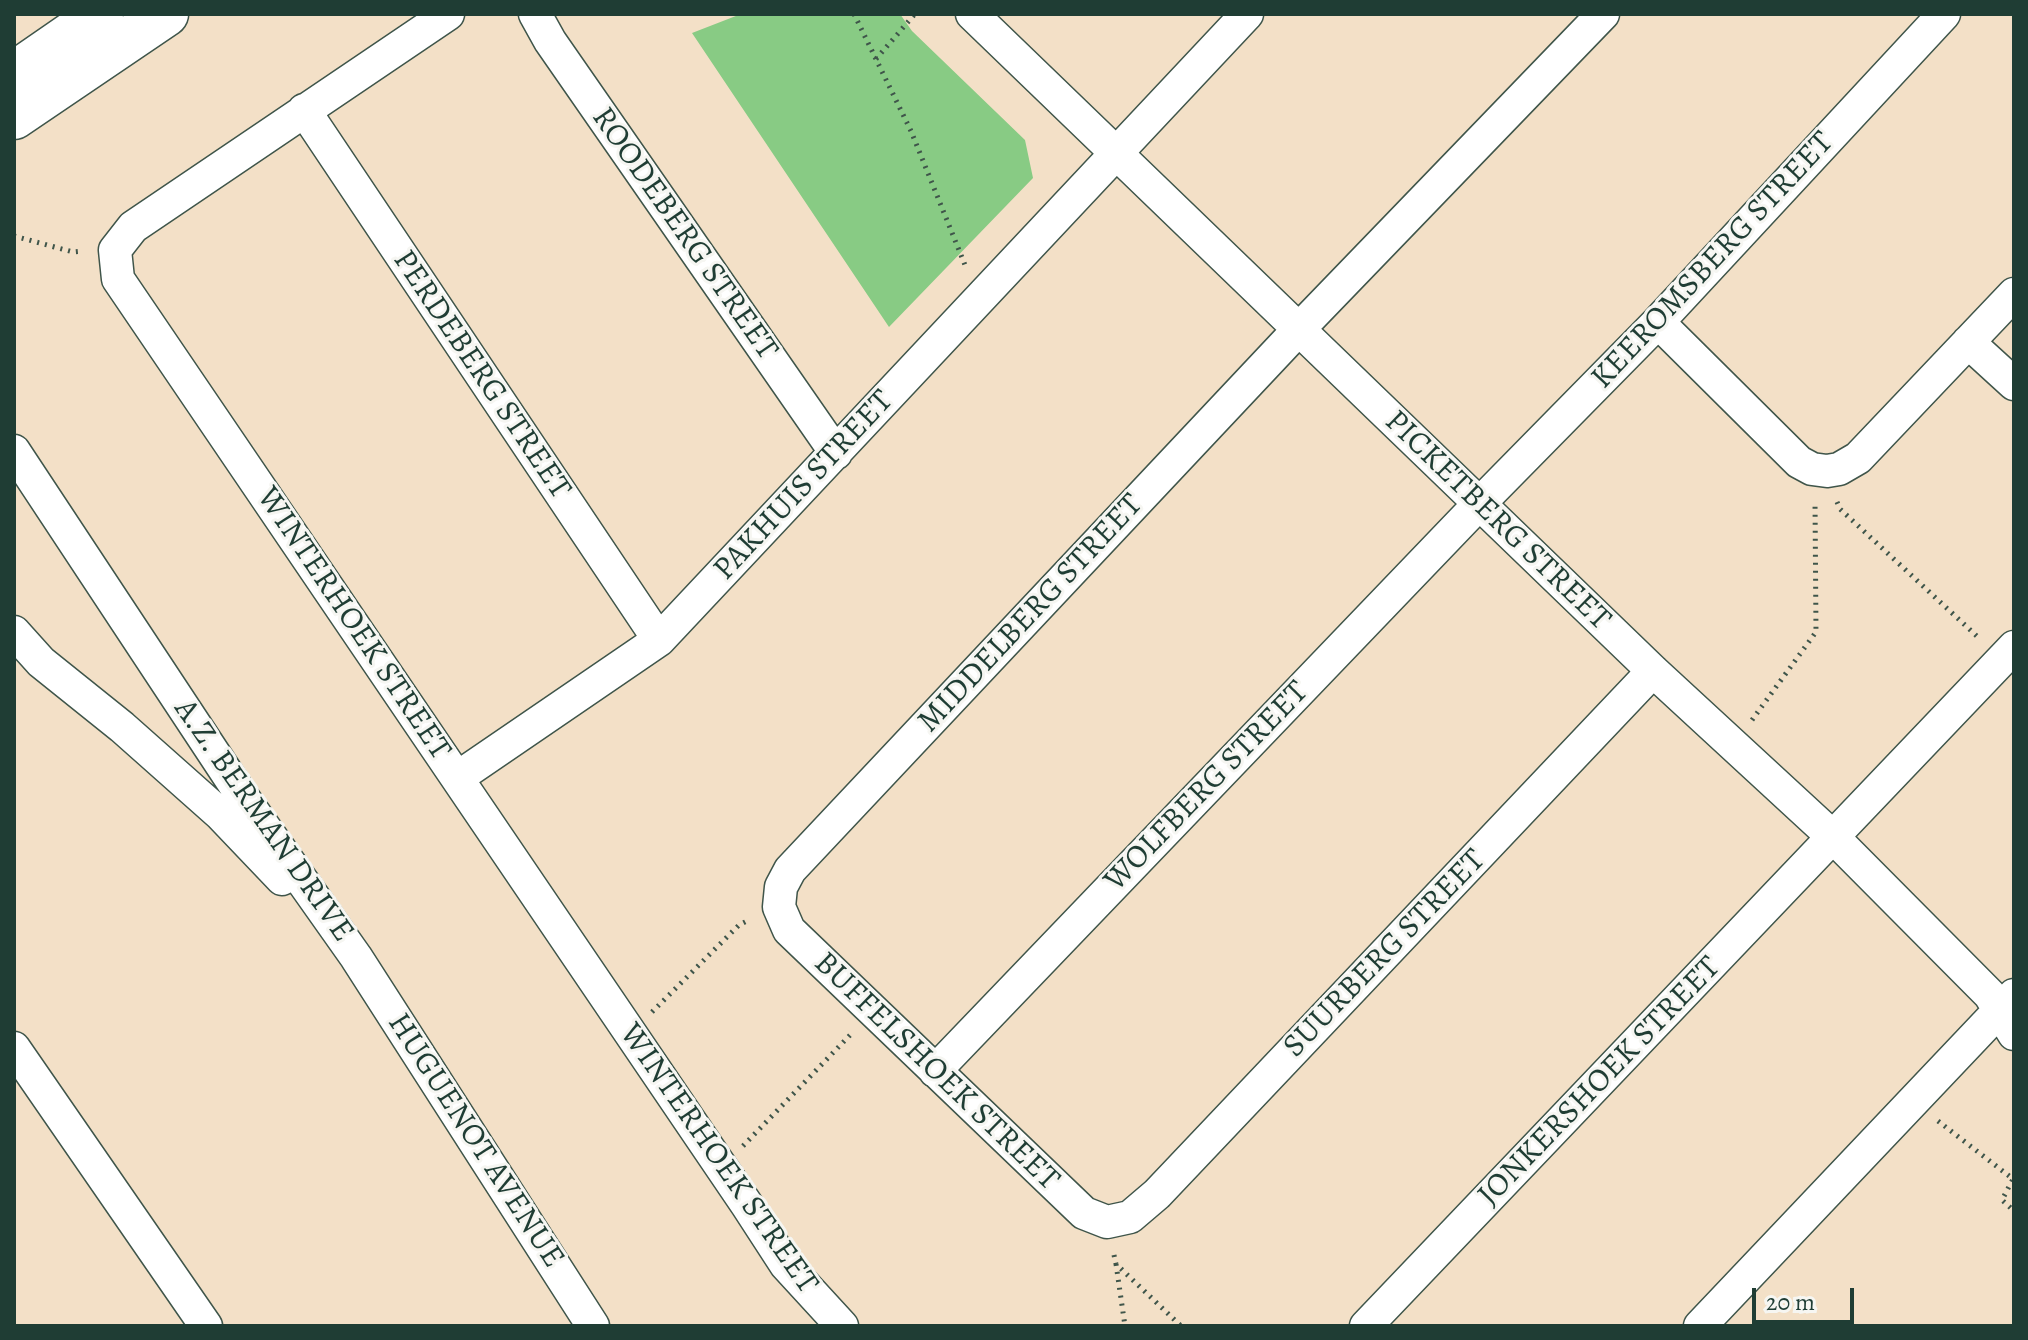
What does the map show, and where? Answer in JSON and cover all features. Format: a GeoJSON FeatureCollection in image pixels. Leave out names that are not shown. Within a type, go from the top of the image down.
{"type":"FeatureCollection","features":[{"type":"Feature","properties":{"kind":"street"},"geometry":{"type":"LineString","coordinates":[[14,74],[101,14]]}},
{"type":"Feature","properties":{"kind":"street"},"geometry":{"type":"LineString","coordinates":[[14,117],[166,14]]}},
{"type":"Feature","properties":{"kind":"street","name":"WINTERHOEK STREET"},"geometry":{"type":"LineString","coordinates":[[448,14],[133,227],[115,250],[118,279],[786,1265],[842,1326]]}},
{"type":"Feature","properties":{"kind":"street","name":"ROODEBERG STREET"},"geometry":{"type":"LineString","coordinates":[[535,14],[550,41],[836,453]]}},
{"type":"Feature","properties":{"kind":"street","name":"PICKETBERG STREET"},"geometry":{"type":"LineString","coordinates":[[972,14],[1653,671],[1833,837],[2010,1013]]}},
{"type":"Feature","properties":{"kind":"street","name":"PAKHUIS STREET"},"geometry":{"type":"LineString","coordinates":[[457,778],[659,640],[1247,14]]}},
{"type":"Feature","properties":{"kind":"street","name":"MIDDELBERG STREET"},"geometry":{"type":"LineString","coordinates":[[779,907],[781,887],[790,870],[1299,329],[1603,14]]}},
{"type":"Feature","properties":{"kind":"street","name":"KEEROMSBERG STREET"},"geometry":{"type":"LineString","coordinates":[[1479,504],[1658,322],[1944,14]]}},
{"type":"Feature","properties":{"kind":"street","name":"PERDEBERG STREET"},"geometry":{"type":"LineString","coordinates":[[304,110],[659,640]]}},
{"type":"Feature","properties":{"kind":"street"},"geometry":{"type":"LineString","coordinates":[[1658,322],[1799,462],[1812,469],[1827,471],[1839,469],[1858,458],[2014,294]]}},
{"type":"Feature","properties":{"kind":"street"},"geometry":{"type":"LineString","coordinates":[[1968,342],[2014,384]]}},
{"type":"Feature","properties":{"kind":"street","name":"A.Z. BERMAN DRIVE"},"geometry":{"type":"LineString","coordinates":[[14,451],[240,793],[356,957]]}},
{"type":"Feature","properties":{"kind":"street","name":"WOLFBERG STREET"},"geometry":{"type":"LineString","coordinates":[[935,1071],[1479,504]]}},
{"type":"Feature","properties":{"kind":"street","name":"A.Z. BERMAN DRIVE"},"geometry":{"type":"LineString","coordinates":[[14,632],[41,662],[122,727],[220,814],[356,957]]}},
{"type":"Feature","properties":{"kind":"street","name":"JONKERSHOEK STREET"},"geometry":{"type":"LineString","coordinates":[[1366,1326],[2008,653]]}},
{"type":"Feature","properties":{"kind":"street","name":"SUURBERG STREET"},"geometry":{"type":"LineString","coordinates":[[1107,1222],[1130,1217],[1157,1194],[1653,671]]}},
{"type":"Feature","properties":{"kind":"street","name":"BUFFELSHOEK STREET"},"geometry":{"type":"LineString","coordinates":[[779,907],[789,930],[935,1071],[1084,1213],[1107,1222]]}},
{"type":"Feature","properties":{"kind":"street","name":"HUGUENOT AVENUE"},"geometry":{"type":"LineString","coordinates":[[356,957],[593,1326]]}},
{"type":"Feature","properties":{"kind":"street"},"geometry":{"type":"LineString","coordinates":[[1700,1326],[1913,1101],[2010,1013]]}},
{"type":"Feature","properties":{"kind":"street"},"geometry":{"type":"LineString","coordinates":[[14,1048],[206,1326]]}},
{"type":"Feature","properties":{"kind":"path"},"geometry":{"type":"LineString","coordinates":[[854,14],[911,131],[965,266]]}},
{"type":"Feature","properties":{"kind":"path"},"geometry":{"type":"LineString","coordinates":[[876,59],[914,15]]}},
{"type":"Feature","properties":{"kind":"path"},"geometry":{"type":"LineString","coordinates":[[14,236],[73,252],[96,251]]}},
{"type":"Feature","properties":{"kind":"path"},"geometry":{"type":"LineString","coordinates":[[1827,471],[1840,509],[2008,653]]}},
{"type":"Feature","properties":{"kind":"path"},"geometry":{"type":"LineString","coordinates":[[1731,744],[1749,725],[1816,632],[1815,498],[1827,471]]}},
{"type":"Feature","properties":{"kind":"path"},"geometry":{"type":"LineString","coordinates":[[627,1028],[658,1008],[739,925],[779,907]]}},
{"type":"Feature","properties":{"kind":"path"},"geometry":{"type":"LineString","coordinates":[[722,1168],[873,1011]]}},
{"type":"Feature","properties":{"kind":"path"},"geometry":{"type":"LineString","coordinates":[[1913,1101],[2013,1179],[2002,1200],[2014,1211]]}},
{"type":"Feature","properties":{"kind":"path"},"geometry":{"type":"LineString","coordinates":[[1107,1222],[1125,1326]]}},
{"type":"Feature","properties":{"kind":"path"},"geometry":{"type":"LineString","coordinates":[[1116,1264],[1181,1326]]}},
{"type":"Feature","properties":{"kind":"green space"},"geometry":{"type":"Polygon","coordinates":[[[741,14],[900,14],[912,31],[1025,140],[1033,178],[889,327],[692,33],[741,14]]]}}]}
